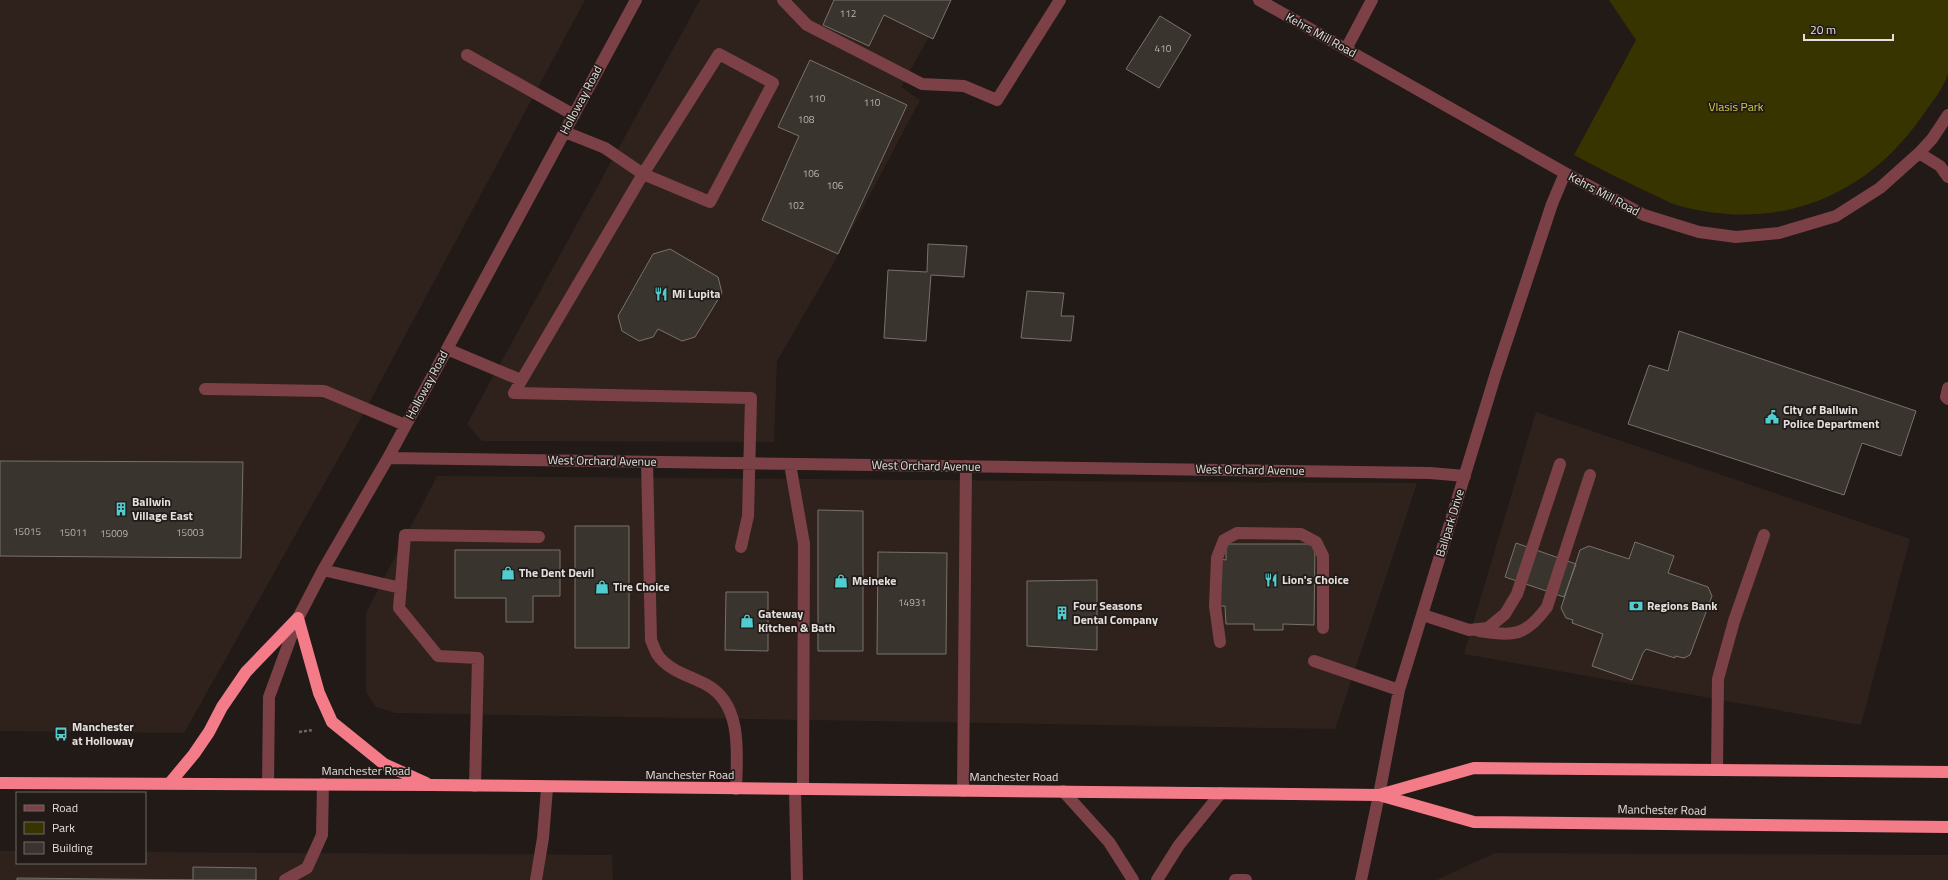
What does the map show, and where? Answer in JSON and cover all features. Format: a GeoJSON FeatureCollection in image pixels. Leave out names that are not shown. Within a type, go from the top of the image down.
{"type":"FeatureCollection","features":[{"type":"Feature","properties":{"kind":"highway"},"geometry":{"type":"LineString","coordinates":[[169,784],[194,754],[209,732],[222,707],[246,672],[298,618]]}},
{"type":"Feature","properties":{"kind":"highway"},"geometry":{"type":"LineString","coordinates":[[298,618],[319,693],[332,722],[384,764],[431,785]]}},
{"type":"Feature","properties":{"kind":"highway","name":"Manchester Road"},"geometry":{"type":"LineString","coordinates":[[1379,795],[1474,768],[1948,772]]}},
{"type":"Feature","properties":{"kind":"highway","name":"Manchester Road"},"geometry":{"type":"LineString","coordinates":[[0,783],[322,784],[547,788],[1063,791],[1379,795],[1474,822],[1948,827]]}},
{"type":"Feature","properties":{"kind":"street","name":"Holloway Road"},"geometry":{"type":"LineString","coordinates":[[268,784],[269,697],[298,618],[323,570],[388,458],[636,0]]}},
{"type":"Feature","properties":{"kind":"street"},"geometry":{"type":"LineString","coordinates":[[783,0],[807,25],[922,84],[964,86],[997,100],[1060,0]]}},
{"type":"Feature","properties":{"kind":"street","name":"Kehrs Mill Road"},"geometry":{"type":"LineString","coordinates":[[1259,0],[1565,173],[1644,215],[1699,232],[1736,236],[1779,233],[1836,216],[1880,188],[1920,153],[1932,139],[1948,115]]}},
{"type":"Feature","properties":{"kind":"street"},"geometry":{"type":"LineString","coordinates":[[1346,49],[1372,0]]}},
{"type":"Feature","properties":{"kind":"street"},"geometry":{"type":"LineString","coordinates":[[565,132],[605,148],[643,174],[710,202],[773,83],[719,54],[643,174],[514,393],[751,398],[748,463],[748,516],[741,547]]}},
{"type":"Feature","properties":{"kind":"street"},"geometry":{"type":"LineString","coordinates":[[467,55],[574,115]]}},
{"type":"Feature","properties":{"kind":"street"},"geometry":{"type":"LineString","coordinates":[[1920,153],[1940,166],[1948,176]]}},
{"type":"Feature","properties":{"kind":"street","name":"Ballpark Drive"},"geometry":{"type":"LineString","coordinates":[[1361,880],[1399,690],[1464,476],[1552,204],[1565,173]]}},
{"type":"Feature","properties":{"kind":"street"},"geometry":{"type":"LineString","coordinates":[[447,349],[521,380]]}},
{"type":"Feature","properties":{"kind":"street"},"geometry":{"type":"LineString","coordinates":[[1948,388],[1946,397],[1948,399]]}},
{"type":"Feature","properties":{"kind":"street"},"geometry":{"type":"LineString","coordinates":[[205,389],[324,391],[405,425]]}},
{"type":"Feature","properties":{"kind":"street","name":"West Orchard Avenue"},"geometry":{"type":"LineString","coordinates":[[388,458],[1430,473],[1464,476]]}},
{"type":"Feature","properties":{"kind":"street"},"geometry":{"type":"LineString","coordinates":[[647,462],[651,640],[658,655],[676,670],[708,686],[722,697],[732,717],[737,739],[736,789]]}},
{"type":"Feature","properties":{"kind":"street"},"geometry":{"type":"LineString","coordinates":[[790,464],[804,544],[797,880]]}},
{"type":"Feature","properties":{"kind":"street"},"geometry":{"type":"LineString","coordinates":[[1469,630],[1488,628],[1505,614],[1517,594],[1560,464]]}},
{"type":"Feature","properties":{"kind":"street"},"geometry":{"type":"LineString","coordinates":[[963,791],[966,466]]}},
{"type":"Feature","properties":{"kind":"street"},"geometry":{"type":"LineString","coordinates":[[1423,615],[1469,630],[1502,634],[1519,634],[1538,621],[1547,607],[1590,475]]}},
{"type":"Feature","properties":{"kind":"street"},"geometry":{"type":"LineString","coordinates":[[1220,642],[1215,606],[1217,558],[1224,540],[1237,533],[1301,534],[1316,542],[1323,556],[1322,628]]}},
{"type":"Feature","properties":{"kind":"street"},"geometry":{"type":"LineString","coordinates":[[475,786],[478,658],[438,656],[399,608],[405,535],[539,537]]}},
{"type":"Feature","properties":{"kind":"street"},"geometry":{"type":"LineString","coordinates":[[1717,770],[1718,679],[1734,621],[1764,535]]}},
{"type":"Feature","properties":{"kind":"street"},"geometry":{"type":"LineString","coordinates":[[323,570],[401,588]]}},
{"type":"Feature","properties":{"kind":"street"},"geometry":{"type":"LineString","coordinates":[[1314,661],[1399,690]]}},
{"type":"Feature","properties":{"kind":"street"},"geometry":{"type":"LineString","coordinates":[[285,880],[307,868],[322,835],[322,784]]}},
{"type":"Feature","properties":{"kind":"street"},"geometry":{"type":"LineString","coordinates":[[536,880],[543,838],[547,788]]}},
{"type":"Feature","properties":{"kind":"street"},"geometry":{"type":"LineString","coordinates":[[1063,791],[1109,842],[1133,880]]}},
{"type":"Feature","properties":{"kind":"street"},"geometry":{"type":"LineString","coordinates":[[1157,880],[1179,845],[1221,793]]}},
{"type":"Feature","properties":{"kind":"street"},"geometry":{"type":"LineString","coordinates":[[1235,880],[1246,880]]}},
{"type":"Feature","properties":{"kind":"path"},"geometry":{"type":"LineString","coordinates":[[299,732],[317,730]]}},
{"type":"Feature","properties":{"kind":"shaded area"},"geometry":{"type":"Polygon","coordinates":[[[0,0],[585,0],[355,429],[184,733],[0,731],[0,0]]]}},
{"type":"Feature","properties":{"kind":"shaded area"},"geometry":{"type":"Polygon","coordinates":[[[700,0],[949,0],[901,87],[920,100],[834,263],[777,361],[774,442],[482,441],[467,424],[700,0]]]}},
{"type":"Feature","properties":{"kind":"shaded area"},"geometry":{"type":"Polygon","coordinates":[[[1536,412],[1910,539],[1861,725],[1464,654],[1536,412]]]}},
{"type":"Feature","properties":{"kind":"shaded area"},"geometry":{"type":"Polygon","coordinates":[[[437,476],[1417,483],[1335,729],[395,713],[376,707],[366,692],[366,613],[437,476]]]}},
{"type":"Feature","properties":{"kind":"shaded area"},"geometry":{"type":"Polygon","coordinates":[[[0,851],[16,851],[16,864],[146,864],[146,852],[612,855],[613,880],[0,880],[0,851]]]}},
{"type":"Feature","properties":{"kind":"shaded area"},"geometry":{"type":"Polygon","coordinates":[[[1495,853],[1948,855],[1948,880],[1436,880],[1495,853]]]}},
{"type":"Feature","properties":{"kind":"green space","name":"Vlasis Park"},"geometry":{"type":"Polygon","coordinates":[[[1609,0],[1948,0],[1948,74],[1937,95],[1900,144],[1875,168],[1847,187],[1816,201],[1784,211],[1751,214],[1716,213],[1680,206],[1632,185],[1574,155],[1636,40],[1609,0]]]}},
{"type":"Feature","properties":{"kind":"building"},"geometry":{"type":"Polygon","coordinates":[[[834,0],[951,0],[933,39],[884,15],[869,46],[823,25],[834,0]]]}},
{"type":"Feature","properties":{"kind":"building"},"geometry":{"type":"Polygon","coordinates":[[[1160,16],[1191,35],[1159,88],[1126,69],[1160,16]]]}},
{"type":"Feature","properties":{"kind":"building"},"geometry":{"type":"Polygon","coordinates":[[[810,60],[907,105],[838,254],[762,220],[799,136],[778,127],[810,60]]]}},
{"type":"Feature","properties":{"kind":"building"},"geometry":{"type":"Polygon","coordinates":[[[928,244],[967,246],[964,277],[931,275],[926,341],[884,338],[888,270],[927,272],[928,244]]]}},
{"type":"Feature","properties":{"kind":"building"},"geometry":{"type":"Polygon","coordinates":[[[670,249],[718,277],[722,293],[695,337],[682,341],[658,329],[653,337],[639,341],[622,331],[618,316],[653,254],[670,249]]]}},
{"type":"Feature","properties":{"kind":"building"},"geometry":{"type":"Polygon","coordinates":[[[1027,291],[1064,293],[1061,316],[1074,316],[1071,341],[1021,338],[1027,291]]]}},
{"type":"Feature","properties":{"kind":"building","name":"City of Ballwin Police Department"},"geometry":{"type":"Polygon","coordinates":[[[1679,331],[1916,411],[1901,456],[1862,443],[1844,495],[1628,424],[1649,365],[1668,371],[1679,331]]]}},
{"type":"Feature","properties":{"kind":"building","name":"Ballwin Village East"},"geometry":{"type":"Polygon","coordinates":[[[0,461],[243,462],[241,558],[0,556],[0,461]]]}},
{"type":"Feature","properties":{"kind":"building","name":"Meineke"},"geometry":{"type":"Polygon","coordinates":[[[818,510],[863,511],[863,651],[818,651],[818,510]]]}},
{"type":"Feature","properties":{"kind":"building","name":"Tire Choice"},"geometry":{"type":"Polygon","coordinates":[[[575,526],[629,526],[629,648],[575,648],[575,526]]]}},
{"type":"Feature","properties":{"kind":"building"},"geometry":{"type":"Polygon","coordinates":[[[1635,542],[1674,556],[1668,573],[1708,587],[1712,596],[1690,655],[1684,658],[1675,656],[1675,658],[1646,649],[1632,680],[1592,666],[1603,634],[1572,623],[1573,620],[1566,618],[1561,608],[1580,550],[1589,546],[1629,559],[1635,542]]]}},
{"type":"Feature","properties":{"kind":"building"},"geometry":{"type":"Polygon","coordinates":[[[1516,543],[1576,564],[1564,597],[1505,577],[1516,543]]]}},
{"type":"Feature","properties":{"kind":"building"},"geometry":{"type":"Polygon","coordinates":[[[1226,544],[1315,544],[1314,625],[1283,624],[1283,630],[1254,630],[1254,624],[1226,624],[1225,606],[1220,606],[1220,559],[1226,560],[1226,544]]]}},
{"type":"Feature","properties":{"kind":"building","name":"The Dent Devil"},"geometry":{"type":"Polygon","coordinates":[[[455,550],[560,550],[560,596],[533,596],[533,622],[506,622],[506,598],[455,598],[455,550]]]}},
{"type":"Feature","properties":{"kind":"building"},"geometry":{"type":"Polygon","coordinates":[[[878,552],[947,553],[946,654],[877,654],[878,552]]]}},
{"type":"Feature","properties":{"kind":"building","name":"Four Seasons Dental Company"},"geometry":{"type":"Polygon","coordinates":[[[1097,580],[1097,650],[1027,646],[1027,581],[1097,580]]]}},
{"type":"Feature","properties":{"kind":"building","name":"Gateway Kitchen & Bath"},"geometry":{"type":"Polygon","coordinates":[[[726,592],[768,592],[768,651],[725,650],[726,592]]]}},
{"type":"Feature","properties":{"kind":"building"},"geometry":{"type":"Polygon","coordinates":[[[193,867],[256,868],[256,880],[193,880],[193,867]]]}},
{"type":"Feature","properties":{"kind":"building"},"geometry":{"type":"Polygon","coordinates":[[[17,878],[193,880],[17,880],[17,878]]]}},
{"type":"Feature","properties":{"kind":"place","name":"Mi Lupita"},"geometry":{"type":"Point","coordinates":[661,294]}},
{"type":"Feature","properties":{"kind":"place","name":"City of Ballwin Police Department"},"geometry":{"type":"Point","coordinates":[1772,417]}},
{"type":"Feature","properties":{"kind":"place","name":"Ballwin Village East"},"geometry":{"type":"Point","coordinates":[121,509]}},
{"type":"Feature","properties":{"kind":"place","name":"The Dent Devil"},"geometry":{"type":"Point","coordinates":[508,573]}},
{"type":"Feature","properties":{"kind":"place","name":"Lion's Choice"},"geometry":{"type":"Point","coordinates":[1271,580]}},
{"type":"Feature","properties":{"kind":"place","name":"Meineke"},"geometry":{"type":"Point","coordinates":[841,581]}},
{"type":"Feature","properties":{"kind":"place","name":"Tire Choice"},"geometry":{"type":"Point","coordinates":[602,587]}},
{"type":"Feature","properties":{"kind":"place","name":"Regions Bank"},"geometry":{"type":"Point","coordinates":[1636,606]}},
{"type":"Feature","properties":{"kind":"place","name":"Four Seasons Dental Company"},"geometry":{"type":"Point","coordinates":[1062,613]}},
{"type":"Feature","properties":{"kind":"place","name":"Gateway Kitchen & Bath"},"geometry":{"type":"Point","coordinates":[747,621]}},
{"type":"Feature","properties":{"kind":"place","name":"Manchester at Holloway"},"geometry":{"type":"Point","coordinates":[61,734]}}]}
